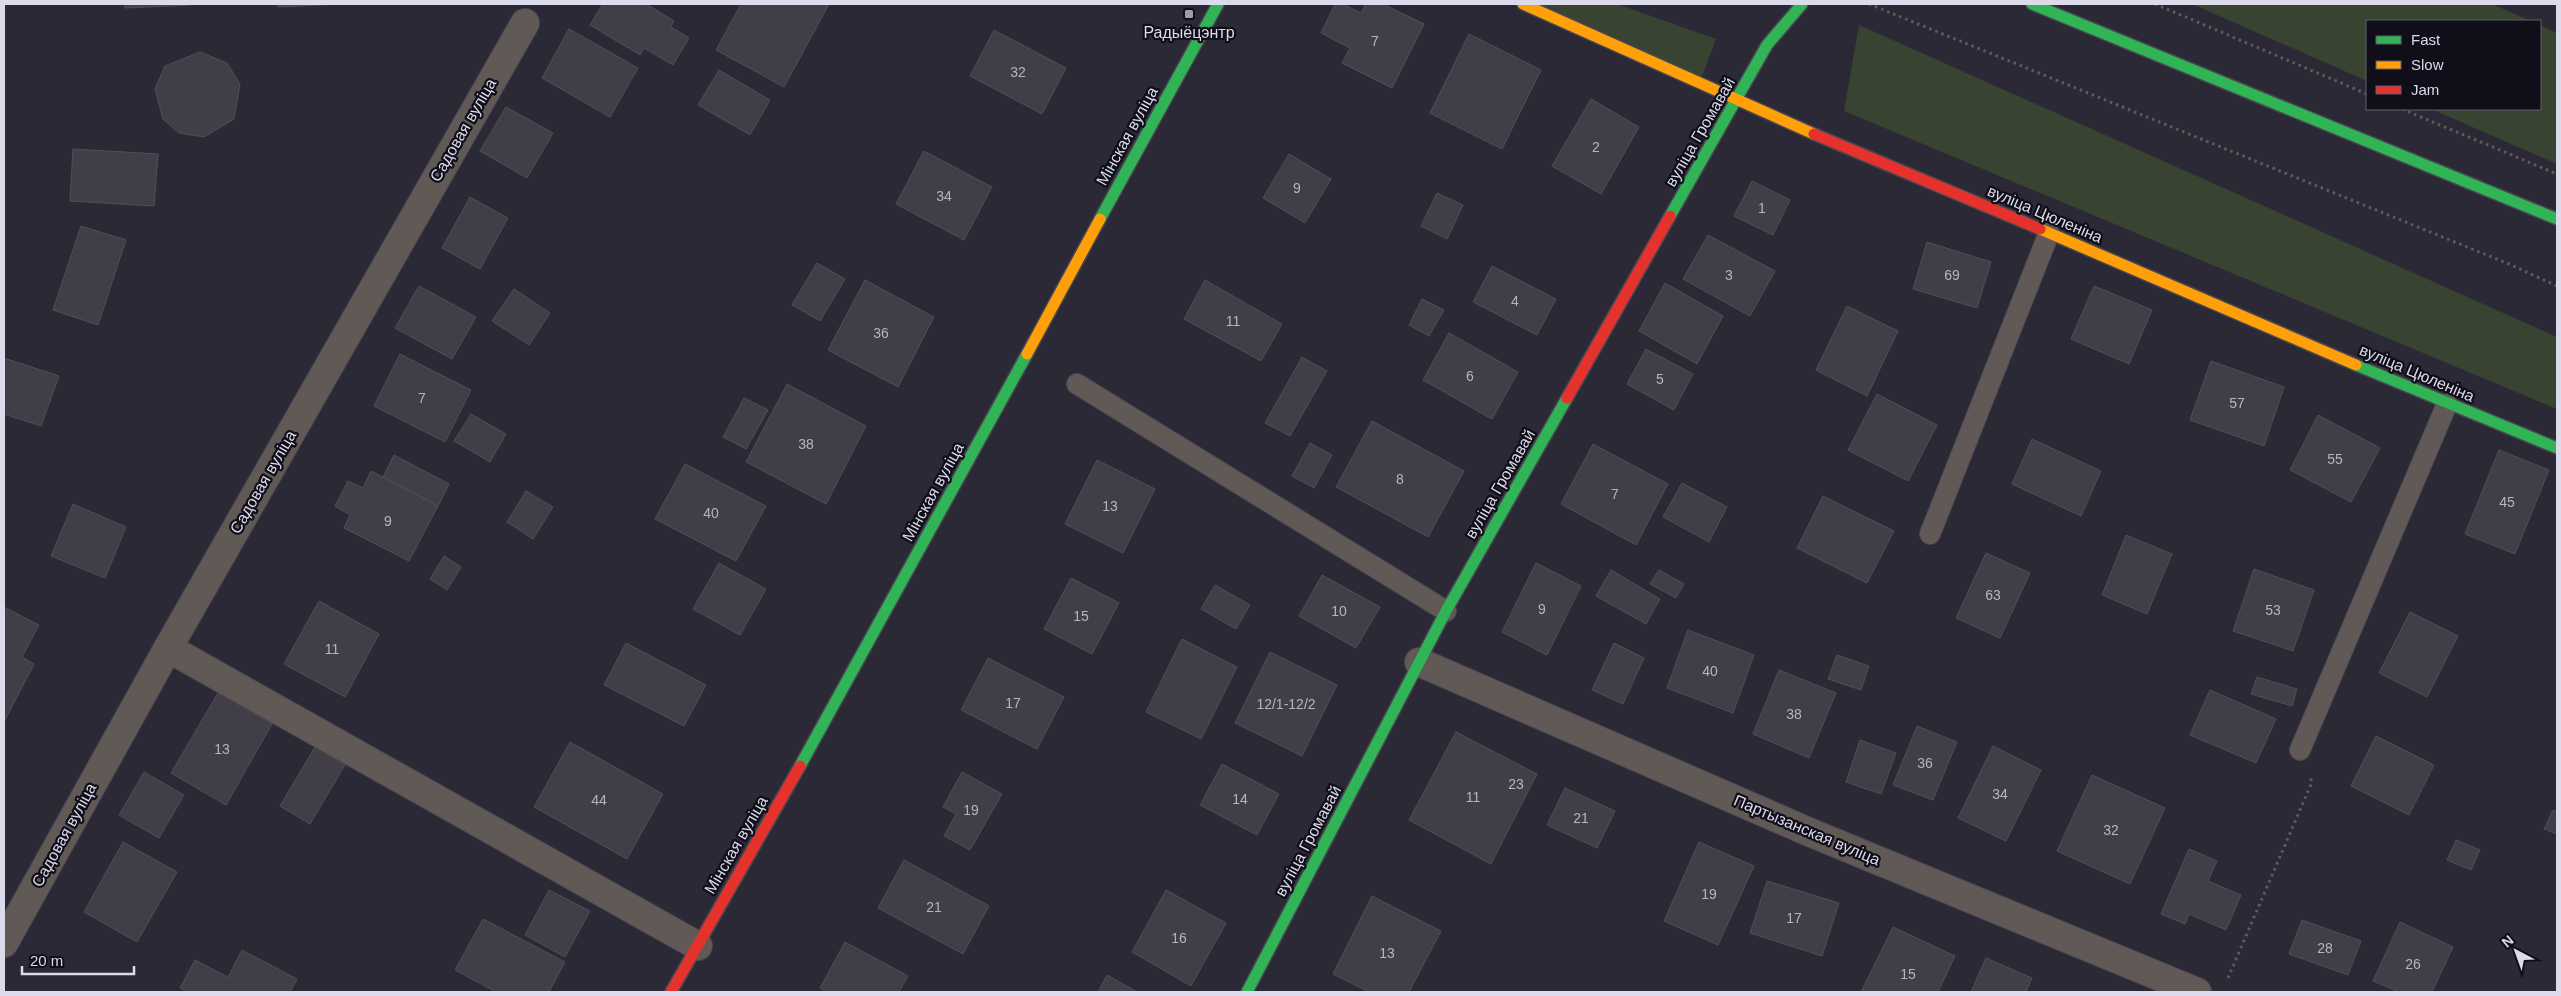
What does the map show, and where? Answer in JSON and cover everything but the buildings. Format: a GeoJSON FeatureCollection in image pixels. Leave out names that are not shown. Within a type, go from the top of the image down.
{"type":"FeatureCollection","features":[{"type":"Feature","properties":{"kind":"street","name":"Мінская вуліца"},"geometry":{"type":"LineString","coordinates":[[671,992],[817,737],[1218,4]]}},
{"type":"Feature","properties":{"kind":"street","name":"вуліца Цюленіна"},"geometry":{"type":"LineString","coordinates":[[1523,4],[1700,82],[1736,102],[2049,233],[2447,404],[2557,448]]}},
{"type":"Feature","properties":{"kind":"street","name":"вуліца Громавай"},"geometry":{"type":"LineString","coordinates":[[1250,991],[1446,611],[1767,45],[1802,4]]}},
{"type":"Feature","properties":{"kind":"street"},"geometry":{"type":"LineString","coordinates":[[2032,4],[2557,219]]}},
{"type":"Feature","properties":{"kind":"street","name":"Садовая вуліца"},"geometry":{"type":"LineString","coordinates":[[4,943],[168,648],[525,23]]}},
{"type":"Feature","properties":{"kind":"street"},"geometry":{"type":"LineString","coordinates":[[168,648],[698,946]]}},
{"type":"Feature","properties":{"kind":"street","name":"Партызанская вуліца"},"geometry":{"type":"LineString","coordinates":[[1419,662],[1800,828],[2197,992]]}},
{"type":"Feature","properties":{"kind":"lane"},"geometry":{"type":"LineString","coordinates":[[1930,534],[2049,233]]}},
{"type":"Feature","properties":{"kind":"lane"},"geometry":{"type":"LineString","coordinates":[[1076,384],[1446,611]]}},
{"type":"Feature","properties":{"kind":"lane"},"geometry":{"type":"LineString","coordinates":[[2300,750],[2447,404]]}},
{"type":"Feature","properties":{"kind":"path"},"geometry":{"type":"LineString","coordinates":[[1869,4],[2509,264],[2557,286]]}},
{"type":"Feature","properties":{"kind":"path"},"geometry":{"type":"LineString","coordinates":[[2155,4],[2366,94]]}},
{"type":"Feature","properties":{"kind":"path"},"geometry":{"type":"LineString","coordinates":[[2404,110],[2557,174]]}},
{"type":"Feature","properties":{"kind":"path"},"geometry":{"type":"LineString","coordinates":[[2226,983],[2312,782],[2300,750]]}},
{"type":"Feature","properties":{"kind":"green space"},"geometry":{"type":"Polygon","coordinates":[[[1523,4],[1617,4],[1716,39],[1700,82],[1523,4]]]}},
{"type":"Feature","properties":{"kind":"green space"},"geometry":{"type":"Polygon","coordinates":[[[2192,4],[2492,4],[2529,20],[2366,20],[2366,81],[2192,4]]]}},
{"type":"Feature","properties":{"kind":"green space"},"geometry":{"type":"Polygon","coordinates":[[[1859,25],[2557,337],[2557,409],[1844,111],[1859,25]]]}},
{"type":"Feature","properties":{"kind":"green space"},"geometry":{"type":"Polygon","coordinates":[[[2541,25],[2557,33],[2557,164],[2433,110],[2541,110],[2541,25]]]}},
{"type":"Feature","properties":{"kind":"traffic: fast"},"geometry":{"type":"LineString","coordinates":[[1100,219],[1218,4]]}},
{"type":"Feature","properties":{"kind":"traffic: fast"},"geometry":{"type":"LineString","coordinates":[[1670,216],[1767,45],[1802,4]]}},
{"type":"Feature","properties":{"kind":"traffic: fast"},"geometry":{"type":"LineString","coordinates":[[2032,4],[2557,219]]}},
{"type":"Feature","properties":{"kind":"traffic: fast"},"geometry":{"type":"LineString","coordinates":[[800,766],[1027,354]]}},
{"type":"Feature","properties":{"kind":"traffic: fast"},"geometry":{"type":"LineString","coordinates":[[2356,365],[2557,448]]}},
{"type":"Feature","properties":{"kind":"traffic: fast"},"geometry":{"type":"LineString","coordinates":[[1247,992],[1446,611],[1567,398]]}},
{"type":"Feature","properties":{"kind":"traffic: slow"},"geometry":{"type":"LineString","coordinates":[[1523,4],[1814,134]]}},
{"type":"Feature","properties":{"kind":"traffic: slow"},"geometry":{"type":"LineString","coordinates":[[1027,354],[1100,219]]}},
{"type":"Feature","properties":{"kind":"traffic: slow"},"geometry":{"type":"LineString","coordinates":[[2040,229],[2356,365]]}},
{"type":"Feature","properties":{"kind":"traffic: jam"},"geometry":{"type":"LineString","coordinates":[[1814,134],[2040,229]]}},
{"type":"Feature","properties":{"kind":"traffic: jam"},"geometry":{"type":"LineString","coordinates":[[1567,398],[1670,216]]}},
{"type":"Feature","properties":{"kind":"traffic: jam"},"geometry":{"type":"LineString","coordinates":[[671,992],[800,766]]}},
{"type":"Feature","properties":{"kind":"place","name":"Радыёцэнтр"},"geometry":{"type":"Point","coordinates":[1189,14]}}]}
